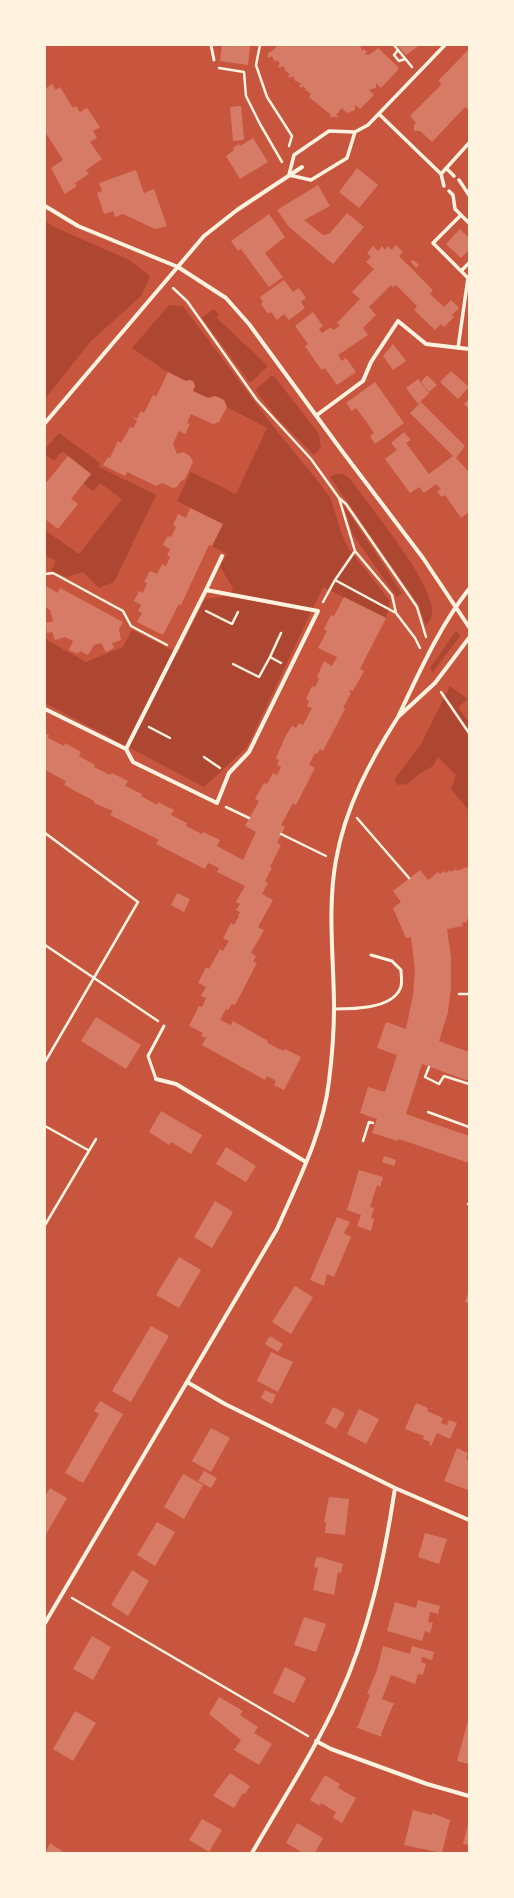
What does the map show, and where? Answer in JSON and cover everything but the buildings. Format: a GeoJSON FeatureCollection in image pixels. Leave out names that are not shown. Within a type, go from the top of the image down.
{"type":"FeatureCollection","features":[{"type":"Feature","properties":{"kind":"street"},"geometry":{"type":"LineString","coordinates":[[289,175],[294,155],[329,131],[354,132],[368,125],[445,45]]}},
{"type":"Feature","properties":{"kind":"street"},"geometry":{"type":"LineString","coordinates":[[379,114],[441,174],[444,186]]}},
{"type":"Feature","properties":{"kind":"street"},"geometry":{"type":"LineString","coordinates":[[289,175],[311,180],[347,158],[354,132]]}},
{"type":"Feature","properties":{"kind":"street"},"geometry":{"type":"LineString","coordinates":[[441,174],[469,143]]}},
{"type":"Feature","properties":{"kind":"street"},"geometry":{"type":"LineString","coordinates":[[45,423],[204,236],[237,210],[302,167]]}},
{"type":"Feature","properties":{"kind":"street"},"geometry":{"type":"LineString","coordinates":[[446,168],[454,176]]}},
{"type":"Feature","properties":{"kind":"street"},"geometry":{"type":"LineString","coordinates":[[459,180],[469,196]]}},
{"type":"Feature","properties":{"kind":"street"},"geometry":{"type":"LineString","coordinates":[[449,191],[453,195],[454,209],[469,223]]}},
{"type":"Feature","properties":{"kind":"street"},"geometry":{"type":"LineString","coordinates":[[45,206],[78,226],[178,267],[226,298],[250,324],[422,558],[469,627]]}},
{"type":"Feature","properties":{"kind":"street"},"geometry":{"type":"LineString","coordinates":[[458,348],[468,278],[433,243],[460,215]]}},
{"type":"Feature","properties":{"kind":"street"},"geometry":{"type":"LineString","coordinates":[[461,271],[469,263]]}},
{"type":"Feature","properties":{"kind":"street"},"geometry":{"type":"LineString","coordinates":[[317,415],[363,381],[371,362],[398,321],[426,344],[469,349]]}},
{"type":"Feature","properties":{"kind":"street"},"geometry":{"type":"LineString","coordinates":[[126,749],[198,607],[222,556]]}},
{"type":"Feature","properties":{"kind":"street"},"geometry":{"type":"LineString","coordinates":[[45,1623],[277,1229],[306,1162],[318,1130],[329,1082],[334,1009],[332,898],[336,861],[349,808],[455,607],[469,588]]}},
{"type":"Feature","properties":{"kind":"street"},"geometry":{"type":"LineString","coordinates":[[45,709],[126,749],[133,762],[218,803],[229,773],[249,752],[318,611],[206,590]]}},
{"type":"Feature","properties":{"kind":"street"},"geometry":{"type":"LineString","coordinates":[[398,717],[435,683],[469,638]]}},
{"type":"Feature","properties":{"kind":"street"},"geometry":{"type":"LineString","coordinates":[[156,1079],[176,1084],[306,1162]]}},
{"type":"Feature","properties":{"kind":"street"},"geometry":{"type":"LineString","coordinates":[[187,1382],[225,1404],[395,1488],[469,1520]]}},
{"type":"Feature","properties":{"kind":"street"},"geometry":{"type":"LineString","coordinates":[[252,1853],[316,1741],[338,1699],[366,1628],[389,1528],[395,1488]]}},
{"type":"Feature","properties":{"kind":"street"},"geometry":{"type":"LineString","coordinates":[[316,1741],[332,1749],[427,1784],[469,1796]]}},
{"type":"Feature","properties":{"kind":"lane"},"geometry":{"type":"LineString","coordinates":[[211,45],[214,60]]}},
{"type":"Feature","properties":{"kind":"lane"},"geometry":{"type":"LineString","coordinates":[[334,1009],[354,1009],[375,1006],[394,997],[401,989],[401,970],[392,961],[371,955]]}},
{"type":"Feature","properties":{"kind":"lane"},"geometry":{"type":"LineString","coordinates":[[156,1079],[148,1056],[164,1026]]}},
{"type":"Feature","properties":{"kind":"path"},"geometry":{"type":"LineString","coordinates":[[260,45],[256,65],[267,97],[292,136],[289,147]]}},
{"type":"Feature","properties":{"kind":"path"},"geometry":{"type":"LineString","coordinates":[[394,45],[418,73]]}},
{"type":"Feature","properties":{"kind":"path"},"geometry":{"type":"LineString","coordinates":[[398,50],[394,55],[399,61],[405,59]]}},
{"type":"Feature","properties":{"kind":"path"},"geometry":{"type":"LineString","coordinates":[[214,60],[213,67],[244,72],[246,96],[289,175]]}},
{"type":"Feature","properties":{"kind":"path"},"geometry":{"type":"LineString","coordinates":[[167,281],[187,301],[257,400],[311,458],[339,498],[346,504],[417,607],[426,640]]}},
{"type":"Feature","properties":{"kind":"path"},"geometry":{"type":"LineString","coordinates":[[339,498],[355,551],[392,595],[396,613]]}},
{"type":"Feature","properties":{"kind":"path"},"geometry":{"type":"LineString","coordinates":[[318,611],[335,580],[355,551]]}},
{"type":"Feature","properties":{"kind":"path"},"geometry":{"type":"LineString","coordinates":[[45,574],[53,574],[123,611],[130,626],[176,649]]}},
{"type":"Feature","properties":{"kind":"path"},"geometry":{"type":"LineString","coordinates":[[335,580],[396,613],[416,638],[421,649],[424,645]]}},
{"type":"Feature","properties":{"kind":"path"},"geometry":{"type":"LineString","coordinates":[[198,607],[232,624],[238,612]]}},
{"type":"Feature","properties":{"kind":"path"},"geometry":{"type":"LineString","coordinates":[[233,664],[259,677],[281,633]]}},
{"type":"Feature","properties":{"kind":"path"},"geometry":{"type":"LineString","coordinates":[[270,657],[290,667]]}},
{"type":"Feature","properties":{"kind":"path"},"geometry":{"type":"LineString","coordinates":[[435,683],[469,733]]}},
{"type":"Feature","properties":{"kind":"path"},"geometry":{"type":"LineString","coordinates":[[139,723],[170,738]]}},
{"type":"Feature","properties":{"kind":"path"},"geometry":{"type":"LineString","coordinates":[[204,757],[229,773]]}},
{"type":"Feature","properties":{"kind":"path"},"geometry":{"type":"LineString","coordinates":[[218,803],[249,818]]}},
{"type":"Feature","properties":{"kind":"path"},"geometry":{"type":"LineString","coordinates":[[349,808],[409,878]]}},
{"type":"Feature","properties":{"kind":"path"},"geometry":{"type":"LineString","coordinates":[[45,833],[138,902],[45,1062]]}},
{"type":"Feature","properties":{"kind":"path"},"geometry":{"type":"LineString","coordinates":[[281,834],[336,861]]}},
{"type":"Feature","properties":{"kind":"path"},"geometry":{"type":"LineString","coordinates":[[45,945],[164,1026]]}},
{"type":"Feature","properties":{"kind":"path"},"geometry":{"type":"LineString","coordinates":[[459,994],[469,994]]}},
{"type":"Feature","properties":{"kind":"path"},"geometry":{"type":"LineString","coordinates":[[429,1067],[425,1077],[439,1084],[444,1076],[469,1084]]}},
{"type":"Feature","properties":{"kind":"path"},"geometry":{"type":"LineString","coordinates":[[428,1112],[469,1127]]}},
{"type":"Feature","properties":{"kind":"path"},"geometry":{"type":"LineString","coordinates":[[363,1142],[369,1122],[373,1123]]}},
{"type":"Feature","properties":{"kind":"path"},"geometry":{"type":"LineString","coordinates":[[45,1126],[88,1150]]}},
{"type":"Feature","properties":{"kind":"path"},"geometry":{"type":"LineString","coordinates":[[45,1225],[88,1150],[96,1139]]}},
{"type":"Feature","properties":{"kind":"path"},"geometry":{"type":"LineString","coordinates":[[63,1593],[316,1741]]}},
{"type":"Feature","properties":{"kind":"shaded area"},"geometry":{"type":"Polygon","coordinates":[[[45,220],[52,226],[129,260],[150,276],[141,296],[90,342],[45,399],[45,220]]]}},
{"type":"Feature","properties":{"kind":"shaded area"},"geometry":{"type":"Polygon","coordinates":[[[169,305],[183,306],[272,425],[321,485],[331,499],[347,546],[390,601],[386,618],[323,587],[247,747],[204,787],[45,703],[45,635],[47,640],[86,662],[123,647],[132,630],[178,653],[205,599],[229,596],[233,588],[220,567],[227,554],[212,546],[223,524],[177,501],[191,472],[236,494],[267,428],[227,407],[224,400],[215,396],[208,398],[193,391],[195,386],[190,380],[186,381],[166,371],[132,348],[169,305]]]}},
{"type":"Feature","properties":{"kind":"shaded area"},"geometry":{"type":"Polygon","coordinates":[[[214,309],[219,315],[216,317],[266,364],[267,367],[250,383],[202,318],[214,309]]]}},
{"type":"Feature","properties":{"kind":"shaded area"},"geometry":{"type":"Polygon","coordinates":[[[271,376],[274,376],[319,434],[321,447],[314,455],[276,417],[255,390],[271,376]]]}},
{"type":"Feature","properties":{"kind":"shaded area"},"geometry":{"type":"Polygon","coordinates":[[[59,433],[100,463],[99,467],[156,495],[114,582],[99,588],[83,572],[67,577],[51,571],[56,561],[45,555],[45,530],[79,554],[122,499],[100,483],[93,491],[83,483],[91,474],[62,451],[54,461],[45,454],[45,449],[59,433]]]}},
{"type":"Feature","properties":{"kind":"shaded area"},"geometry":{"type":"Polygon","coordinates":[[[335,474],[343,474],[350,479],[413,565],[430,601],[432,615],[426,626],[418,604],[330,477],[335,474]]]}},
{"type":"Feature","properties":{"kind":"shaded area"},"geometry":{"type":"Polygon","coordinates":[[[343,504],[402,593],[397,597],[353,535],[343,504]]]}},
{"type":"Feature","properties":{"kind":"shaded area"},"geometry":{"type":"Polygon","coordinates":[[[455,632],[458,632],[460,636],[433,672],[430,668],[455,632]]]}},
{"type":"Feature","properties":{"kind":"shaded area"},"geometry":{"type":"Polygon","coordinates":[[[450,686],[468,699],[458,707],[469,723],[469,811],[451,789],[456,775],[438,757],[433,766],[407,784],[398,785],[394,780],[421,744],[450,686]]]}}]}
